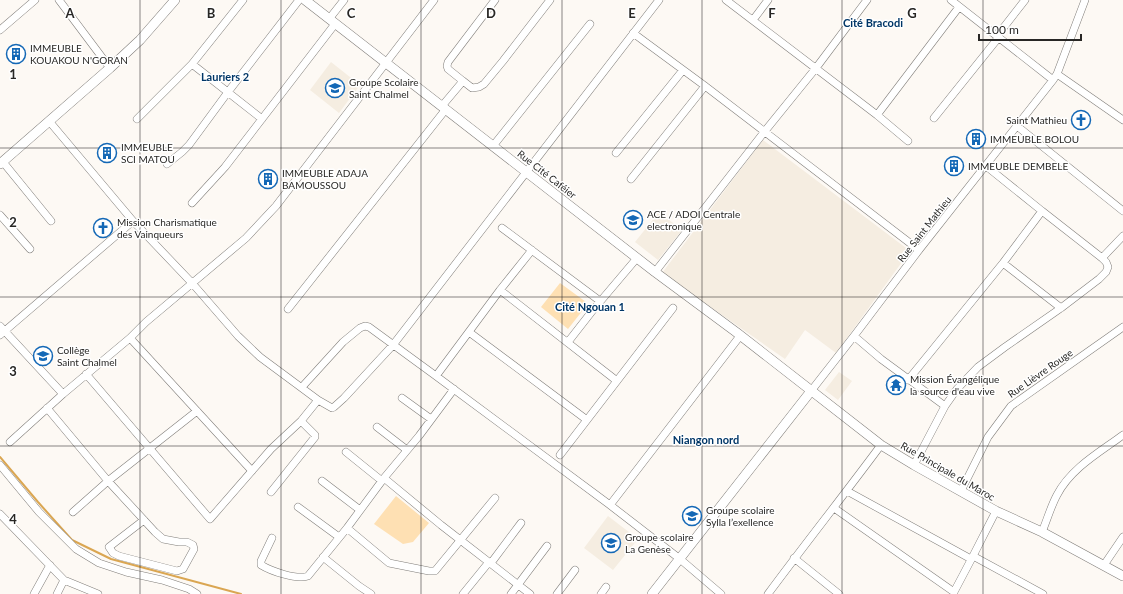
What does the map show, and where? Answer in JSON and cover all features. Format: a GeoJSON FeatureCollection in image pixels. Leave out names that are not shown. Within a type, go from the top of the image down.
{"type":"FeatureCollection","features":[{"type":"Feature","properties":{"kind":"street"},"geometry":{"type":"LineString","coordinates":[[0,30],[35,0]]}},
{"type":"Feature","properties":{"kind":"street"},"geometry":{"type":"LineString","coordinates":[[59,0],[110,68]]}},
{"type":"Feature","properties":{"kind":"street"},"geometry":{"type":"LineString","coordinates":[[51,221],[1,163],[140,40],[175,0]]}},
{"type":"Feature","properties":{"kind":"street"},"geometry":{"type":"LineString","coordinates":[[138,119],[192,64],[243,0]]}},
{"type":"Feature","properties":{"kind":"street"},"geometry":{"type":"LineString","coordinates":[[167,164],[189,145],[299,0]]}},
{"type":"Feature","properties":{"kind":"street","name":"Rue Cité Caféier"},"geometry":{"type":"LineString","coordinates":[[305,0],[776,364]]}},
{"type":"Feature","properties":{"kind":"street"},"geometry":{"type":"LineString","coordinates":[[192,203],[225,167],[262,119],[332,22],[344,0]]}},
{"type":"Feature","properties":{"kind":"street"},"geometry":{"type":"LineString","coordinates":[[10,442],[62,394],[130,338],[146,322],[246,238],[276,206],[434,0]]}},
{"type":"Feature","properties":{"kind":"street"},"geometry":{"type":"LineString","coordinates":[[495,0],[448,62],[448,69],[472,88],[479,87],[484,84],[550,0]]}},
{"type":"Feature","properties":{"kind":"street"},"geometry":{"type":"LineString","coordinates":[[49,121],[133,221],[192,283],[238,336],[260,357],[330,408],[334,407],[393,345],[659,0]]}},
{"type":"Feature","properties":{"kind":"street"},"geometry":{"type":"LineString","coordinates":[[726,0],[878,115],[908,141]]}},
{"type":"Feature","properties":{"kind":"street"},"geometry":{"type":"LineString","coordinates":[[753,20],[768,0]]}},
{"type":"Feature","properties":{"kind":"street"},"geometry":{"type":"LineString","coordinates":[[655,272],[816,68],[867,0]]}},
{"type":"Feature","properties":{"kind":"street"},"geometry":{"type":"LineString","coordinates":[[951,0],[998,37],[1055,77],[1123,120]]}},
{"type":"Feature","properties":{"kind":"street"},"geometry":{"type":"LineString","coordinates":[[934,118],[998,37],[1025,0]]}},
{"type":"Feature","properties":{"kind":"street","name":"Rue Saint Mathieu"},"geometry":{"type":"LineString","coordinates":[[811,390],[1055,77],[1085,0]]}},
{"type":"Feature","properties":{"kind":"street"},"geometry":{"type":"LineString","coordinates":[[878,115],[959,7]]}},
{"type":"Feature","properties":{"kind":"street"},"geometry":{"type":"LineString","coordinates":[[493,146],[590,24]]}},
{"type":"Feature","properties":{"kind":"street"},"geometry":{"type":"LineString","coordinates":[[633,33],[706,86],[919,250]]}},
{"type":"Feature","properties":{"kind":"street"},"geometry":{"type":"LineString","coordinates":[[192,64],[262,119]]}},
{"type":"Feature","properties":{"kind":"street"},"geometry":{"type":"LineString","coordinates":[[616,153],[683,70]]}},
{"type":"Feature","properties":{"kind":"street"},"geometry":{"type":"LineString","coordinates":[[288,309],[463,81]]}},
{"type":"Feature","properties":{"kind":"street"},"geometry":{"type":"LineString","coordinates":[[631,179],[706,86]]}},
{"type":"Feature","properties":{"kind":"street"},"geometry":{"type":"LineString","coordinates":[[1017,126],[1123,209]]}},
{"type":"Feature","properties":{"kind":"street"},"geometry":{"type":"LineString","coordinates":[[914,464],[945,406],[978,367],[1099,279],[1106,272],[1108,266],[1102,258],[986,166]]}},
{"type":"Feature","properties":{"kind":"street"},"geometry":{"type":"LineString","coordinates":[[908,380],[1003,263],[1042,211]]}},
{"type":"Feature","properties":{"kind":"street"},"geometry":{"type":"LineString","coordinates":[[0,215],[30,249]]}},
{"type":"Feature","properties":{"kind":"street"},"geometry":{"type":"LineString","coordinates":[[62,394],[2,330],[133,221]]}},
{"type":"Feature","properties":{"kind":"street"},"geometry":{"type":"LineString","coordinates":[[502,228],[600,301]]}},
{"type":"Feature","properties":{"kind":"street"},"geometry":{"type":"LineString","coordinates":[[1102,258],[1123,236]]}},
{"type":"Feature","properties":{"kind":"street"},"geometry":{"type":"LineString","coordinates":[[436,376],[500,290],[532,250]]}},
{"type":"Feature","properties":{"kind":"street"},"geometry":{"type":"LineString","coordinates":[[568,342],[600,301],[637,258]]}},
{"type":"Feature","properties":{"kind":"street"},"geometry":{"type":"LineString","coordinates":[[1003,263],[1061,308]]}},
{"type":"Feature","properties":{"kind":"street"},"geometry":{"type":"LineString","coordinates":[[500,290],[617,381]]}},
{"type":"Feature","properties":{"kind":"street"},"geometry":{"type":"LineString","coordinates":[[560,455],[673,308]]}},
{"type":"Feature","properties":{"kind":"street"},"geometry":{"type":"LineString","coordinates":[[302,387],[343,342],[360,328],[365,326],[369,327],[610,505],[680,559],[721,594]]}},
{"type":"Feature","properties":{"kind":"street","name":"Rue Lièvre Rouge"},"geometry":{"type":"LineString","coordinates":[[961,491],[988,437],[1011,406],[1123,327]]}},
{"type":"Feature","properties":{"kind":"street"},"geometry":{"type":"LineString","coordinates":[[469,332],[587,420]]}},
{"type":"Feature","properties":{"kind":"street"},"geometry":{"type":"LineString","coordinates":[[610,505],[740,336]]}},
{"type":"Feature","properties":{"kind":"street"},"geometry":{"type":"LineString","coordinates":[[854,336],[908,380],[945,406]]}},
{"type":"Feature","properties":{"kind":"street"},"geometry":{"type":"LineString","coordinates":[[130,338],[252,471]]}},
{"type":"Feature","properties":{"kind":"street","name":"Rue Principale du Maroc"},"geometry":{"type":"LineString","coordinates":[[776,364],[881,445],[996,511],[1042,532],[1123,576]]}},
{"type":"Feature","properties":{"kind":"street"},"geometry":{"type":"LineString","coordinates":[[86,374],[210,519],[271,449],[302,421],[318,400]]}},
{"type":"Feature","properties":{"kind":"street"},"geometry":{"type":"LineString","coordinates":[[272,538],[261,561],[261,565],[286,574],[304,577],[308,576],[347,528],[383,479],[454,389]]}},
{"type":"Feature","properties":{"kind":"street"},"geometry":{"type":"LineString","coordinates":[[652,594],[811,390]]}},
{"type":"Feature","properties":{"kind":"street"},"geometry":{"type":"LineString","coordinates":[[402,398],[431,419]]}},
{"type":"Feature","properties":{"kind":"street"},"geometry":{"type":"LineString","coordinates":[[47,408],[108,481],[144,520],[155,532],[163,539],[187,542],[193,545],[194,549],[183,569],[177,571],[112,553],[109,547],[144,520]]}},
{"type":"Feature","properties":{"kind":"street"},"geometry":{"type":"LineString","coordinates":[[73,512],[108,481],[197,411]]}},
{"type":"Feature","properties":{"kind":"street"},"geometry":{"type":"LineString","coordinates":[[271,492],[315,437],[315,435],[302,421]]}},
{"type":"Feature","properties":{"kind":"street"},"geometry":{"type":"LineString","coordinates":[[377,427],[407,450]]}},
{"type":"Feature","properties":{"kind":"street"},"geometry":{"type":"LineString","coordinates":[[1042,532],[1057,494],[1066,482],[1087,461],[1123,435]]}},
{"type":"Feature","properties":{"kind":"street"},"geometry":{"type":"LineString","coordinates":[[768,594],[881,445]]}},
{"type":"Feature","properties":{"kind":"street"},"geometry":{"type":"LineString","coordinates":[[346,452],[383,479],[530,594]]}},
{"type":"Feature","properties":{"kind":"street"},"geometry":{"type":"LineString","coordinates":[[0,465],[39,512],[76,549],[99,563],[126,572],[162,580],[189,589],[196,594]]}},
{"type":"Feature","properties":{"kind":"street"},"geometry":{"type":"LineString","coordinates":[[322,481],[360,510]]}},
{"type":"Feature","properties":{"kind":"street"},"geometry":{"type":"LineString","coordinates":[[847,491],[1043,594]]}},
{"type":"Feature","properties":{"kind":"street"},"geometry":{"type":"LineString","coordinates":[[347,528],[389,563],[435,571],[495,498]]}},
{"type":"Feature","properties":{"kind":"street"},"geometry":{"type":"LineString","coordinates":[[298,507],[339,537]]}},
{"type":"Feature","properties":{"kind":"street"},"geometry":{"type":"LineString","coordinates":[[834,508],[955,593],[996,511]]}},
{"type":"Feature","properties":{"kind":"street"},"geometry":{"type":"LineString","coordinates":[[0,514],[64,580],[94,593]]}},
{"type":"Feature","properties":{"kind":"street"},"geometry":{"type":"LineString","coordinates":[[464,594],[521,523]]}},
{"type":"Feature","properties":{"kind":"street"},"geometry":{"type":"LineString","coordinates":[[1104,565],[1123,537]]}},
{"type":"Feature","properties":{"kind":"street"},"geometry":{"type":"LineString","coordinates":[[511,594],[547,546]]}},
{"type":"Feature","properties":{"kind":"street"},"geometry":{"type":"LineString","coordinates":[[323,557],[371,594]]}},
{"type":"Feature","properties":{"kind":"street"},"geometry":{"type":"LineString","coordinates":[[794,558],[839,594]]}},
{"type":"Feature","properties":{"kind":"street"},"geometry":{"type":"LineString","coordinates":[[34,594],[50,565]]}},
{"type":"Feature","properties":{"kind":"street"},"geometry":{"type":"LineString","coordinates":[[557,594],[575,570]]}},
{"type":"Feature","properties":{"kind":"street"},"geometry":{"type":"LineString","coordinates":[[57,594],[64,580]]}},
{"type":"Feature","properties":{"kind":"street"},"geometry":{"type":"LineString","coordinates":[[601,594],[606,587]]}},
{"type":"Feature","properties":{"kind":"shaded area","name":"Groupe Scolaire Saint Chalmel"},"geometry":{"type":"Polygon","coordinates":[[[331,62],[360,85],[339,113],[310,90],[331,62]]]}},
{"type":"Feature","properties":{"kind":"shaded area"},"geometry":{"type":"Polygon","coordinates":[[[763,140],[910,251],[836,353],[805,330],[785,359],[662,273],[763,140]]]}},
{"type":"Feature","properties":{"kind":"shaded area"},"geometry":{"type":"Polygon","coordinates":[[[659,212],[682,230],[658,260],[635,242],[659,212]]]}},
{"type":"Feature","properties":{"kind":"shaded area"},"geometry":{"type":"Polygon","coordinates":[[[560,283],[586,302],[587,305],[568,329],[541,307],[560,283]]]}},
{"type":"Feature","properties":{"kind":"shaded area"},"geometry":{"type":"Polygon","coordinates":[[[839,372],[852,381],[838,400],[825,390],[839,372]]]}},
{"type":"Feature","properties":{"kind":"shaded area"},"geometry":{"type":"Polygon","coordinates":[[[396,496],[429,523],[413,542],[403,544],[374,524],[396,496]]]}},
{"type":"Feature","properties":{"kind":"shaded area","name":"Groupe scolaire La Genèse"},"geometry":{"type":"Polygon","coordinates":[[[608,516],[638,539],[613,570],[584,548],[608,516]]]}},
{"type":"Feature","properties":{"kind":"waterway"},"geometry":{"type":"LineString","coordinates":[[0,457],[72,540],[111,559],[241,594]]}},
{"type":"Feature","properties":{"kind":"place","name":"IMMEUBLE KOUAKOU N'GORAN"},"geometry":{"type":"Point","coordinates":[16,54]}},
{"type":"Feature","properties":{"kind":"place","name":"Groupe Scolaire Saint Chalmel"},"geometry":{"type":"Point","coordinates":[335,88]}},
{"type":"Feature","properties":{"kind":"place","name":"Saint Mathieu"},"geometry":{"type":"Point","coordinates":[1081,120]}},
{"type":"Feature","properties":{"kind":"place","name":"IMMEUBLE BOLOU"},"geometry":{"type":"Point","coordinates":[976,139]}},
{"type":"Feature","properties":{"kind":"place","name":"IMMEUBLE SCI MATOU"},"geometry":{"type":"Point","coordinates":[107,153]}},
{"type":"Feature","properties":{"kind":"place","name":"IMMEUBLE DEMBELE"},"geometry":{"type":"Point","coordinates":[954,166]}},
{"type":"Feature","properties":{"kind":"place","name":"IMMEUBLE ADAJA BAMOUSSOU"},"geometry":{"type":"Point","coordinates":[268,179]}},
{"type":"Feature","properties":{"kind":"place","name":"ACE / ADOI Centrale electronique"},"geometry":{"type":"Point","coordinates":[633,220]}},
{"type":"Feature","properties":{"kind":"place","name":"Mission Charismatique des Vainqueurs"},"geometry":{"type":"Point","coordinates":[103,228]}},
{"type":"Feature","properties":{"kind":"place","name":"Collège Saint Chalmel"},"geometry":{"type":"Point","coordinates":[43,356]}},
{"type":"Feature","properties":{"kind":"place","name":"Mission Évangélique la source d'eau vive"},"geometry":{"type":"Point","coordinates":[896,385]}},
{"type":"Feature","properties":{"kind":"place","name":"Groupe scolaire Sylla l’exellence"},"geometry":{"type":"Point","coordinates":[692,516]}},
{"type":"Feature","properties":{"kind":"place","name":"Groupe scolaire La Genèse"},"geometry":{"type":"Point","coordinates":[611,543]}},
{"type":"Feature","properties":{"kind":"district","name":"Cité Bracodi"},"geometry":{"type":"Point","coordinates":[873,23]}},
{"type":"Feature","properties":{"kind":"district","name":"Lauriers 2"},"geometry":{"type":"Point","coordinates":[225,77]}},
{"type":"Feature","properties":{"kind":"district","name":"Cité Ngouan 1"},"geometry":{"type":"Point","coordinates":[590,307]}},
{"type":"Feature","properties":{"kind":"district","name":"Niangon nord"},"geometry":{"type":"Point","coordinates":[706,440]}}]}
